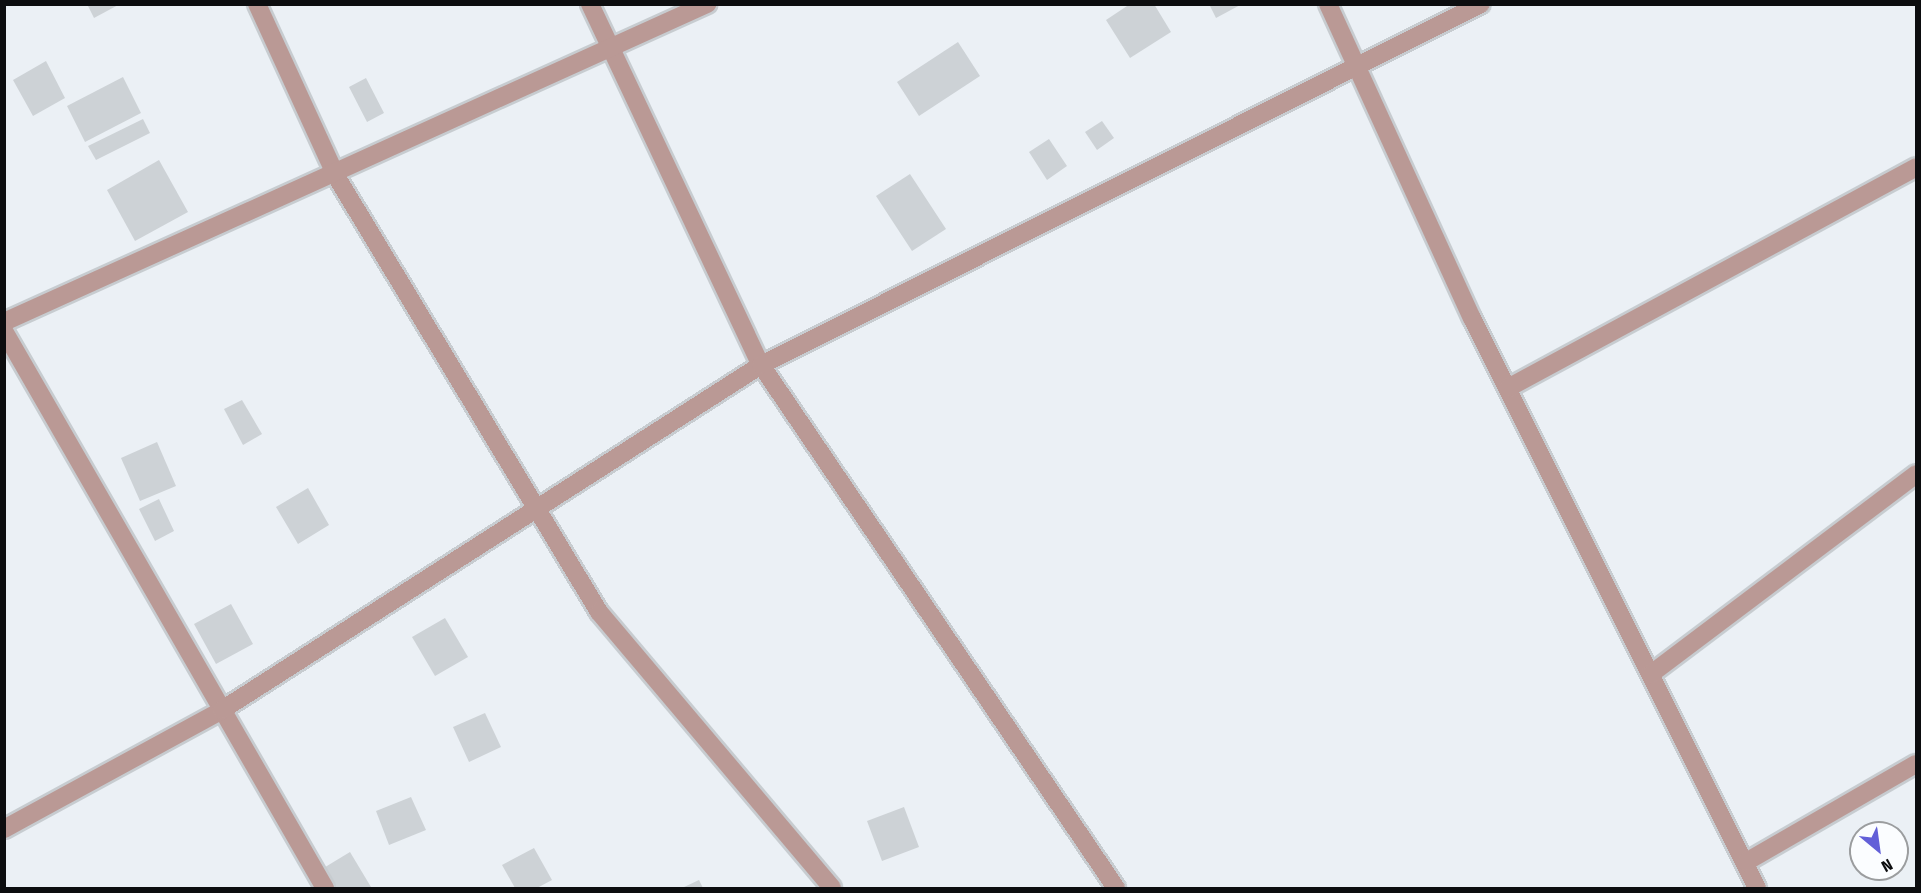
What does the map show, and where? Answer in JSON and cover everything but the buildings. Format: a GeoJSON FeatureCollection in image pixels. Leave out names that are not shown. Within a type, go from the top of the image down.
{"type":"FeatureCollection","features":[{"type":"Feature","properties":{"kind":"street"},"geometry":{"type":"LineString","coordinates":[[256,4],[336,176],[599,612],[832,888]]}},
{"type":"Feature","properties":{"kind":"street"},"geometry":{"type":"LineString","coordinates":[[590,4],[761,365],[1116,888]]}},
{"type":"Feature","properties":{"kind":"street"},"geometry":{"type":"LineString","coordinates":[[4,322],[336,176],[706,4]]}},
{"type":"Feature","properties":{"kind":"street"},"geometry":{"type":"LineString","coordinates":[[1328,4],[1508,388],[1757,888]]}},
{"type":"Feature","properties":{"kind":"street"},"geometry":{"type":"LineString","coordinates":[[4,829],[222,710],[761,365],[1481,4]]}},
{"type":"Feature","properties":{"kind":"street"},"geometry":{"type":"LineString","coordinates":[[1508,388],[1917,167]]}},
{"type":"Feature","properties":{"kind":"street"},"geometry":{"type":"LineString","coordinates":[[4,332],[325,888]]}},
{"type":"Feature","properties":{"kind":"street"},"geometry":{"type":"LineString","coordinates":[[1652,674],[1917,474]]}},
{"type":"Feature","properties":{"kind":"street"},"geometry":{"type":"LineString","coordinates":[[1746,862],[1917,764]]}}]}
